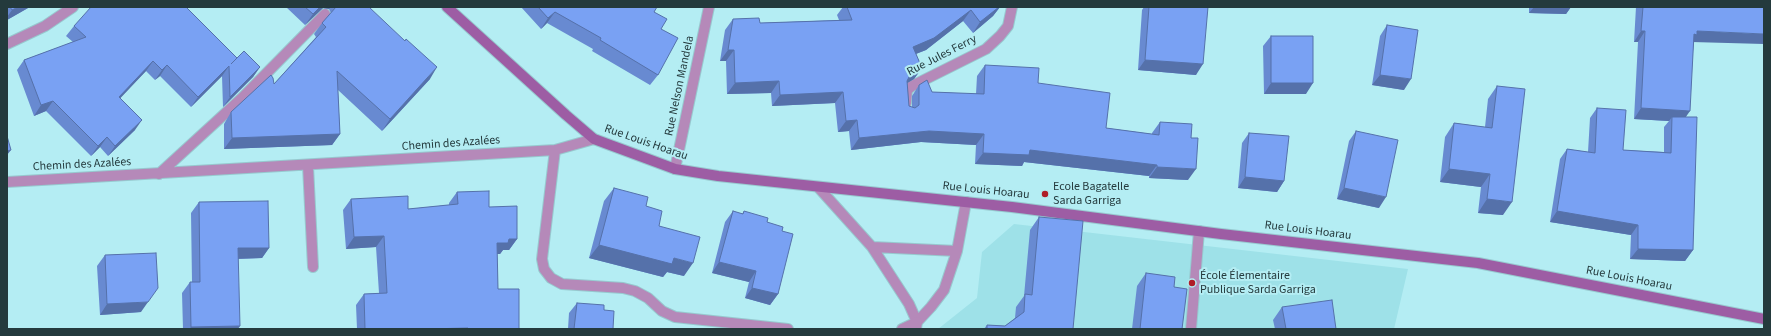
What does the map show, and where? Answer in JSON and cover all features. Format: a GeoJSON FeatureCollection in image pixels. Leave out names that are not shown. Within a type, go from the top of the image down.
{"type":"FeatureCollection","features":[{"type":"Feature","properties":{"kind":"main road","name":"Rue Louis Hoarau"},"geometry":{"type":"LineString","coordinates":[[447,7],[566,116],[594,139],[675,169],[718,176],[818,187],[1012,206],[1199,231],[1478,263],[1764,318]]}},
{"type":"Feature","properties":{"kind":"street"},"geometry":{"type":"LineString","coordinates":[[7,44],[45,26],[73,7]]}},
{"type":"Feature","properties":{"kind":"street","name":"Rue Nelson Mandela"},"geometry":{"type":"LineString","coordinates":[[675,169],[709,7]]}},
{"type":"Feature","properties":{"kind":"street","name":"Rue Jules Ferry"},"geometry":{"type":"LineString","coordinates":[[906,113],[905,95],[907,90],[986,49],[1008,26],[1012,7]]}},
{"type":"Feature","properties":{"kind":"street"},"geometry":{"type":"LineString","coordinates":[[159,174],[242,98],[325,14]]}},
{"type":"Feature","properties":{"kind":"street","name":"Chemin des Azalées"},"geometry":{"type":"LineString","coordinates":[[7,182],[308,166],[555,150],[594,139]]}},
{"type":"Feature","properties":{"kind":"street"},"geometry":{"type":"LineString","coordinates":[[555,150],[542,259],[544,270],[551,278],[562,284],[623,288],[635,291],[648,298],[662,311],[675,317],[788,329]]}},
{"type":"Feature","properties":{"kind":"street"},"geometry":{"type":"LineString","coordinates":[[308,166],[313,267]]}},
{"type":"Feature","properties":{"kind":"street"},"geometry":{"type":"LineString","coordinates":[[818,187],[872,247],[910,304],[916,326]]}},
{"type":"Feature","properties":{"kind":"street"},"geometry":{"type":"LineString","coordinates":[[902,329],[916,326],[944,290],[957,251],[966,202]]}},
{"type":"Feature","properties":{"kind":"street"},"geometry":{"type":"LineString","coordinates":[[1191,329],[1199,231]]}},
{"type":"Feature","properties":{"kind":"street"},"geometry":{"type":"LineString","coordinates":[[872,247],[957,251]]}},
{"type":"Feature","properties":{"kind":"shaded area","name":"École Élementaire Publique Sarda Garriga"},"geometry":{"type":"Polygon","coordinates":[[[1014,224],[1408,269],[1394,329],[938,329],[977,298],[982,252],[1014,224]]]}},
{"type":"Feature","properties":{"kind":"building"},"geometry":{"type":"Polygon","coordinates":[[[10,7],[18,7],[12,10],[10,7]]]}},
{"type":"Feature","properties":{"kind":"building"},"geometry":{"type":"Polygon","coordinates":[[[91,7],[186,7],[237,58],[244,51],[260,67],[230,97],[229,66],[198,97],[167,65],[162,70],[153,61],[119,97],[142,120],[115,146],[107,137],[98,146],[53,101],[41,105],[24,60],[86,37],[74,26],[91,7]]]}},
{"type":"Feature","properties":{"kind":"building"},"geometry":{"type":"Polygon","coordinates":[[[305,7],[320,7],[313,14],[305,7]]]}},
{"type":"Feature","properties":{"kind":"building"},"geometry":{"type":"Polygon","coordinates":[[[336,7],[369,7],[405,41],[406,39],[437,67],[390,119],[337,71],[340,134],[232,138],[231,112],[271,75],[274,84],[326,27],[322,23],[336,7]]]}},
{"type":"Feature","properties":{"kind":"building"},"geometry":{"type":"Polygon","coordinates":[[[538,7],[657,7],[654,12],[667,19],[661,29],[678,38],[658,75],[600,40],[601,38],[555,12],[548,18],[538,7]]]}},
{"type":"Feature","properties":{"kind":"building"},"geometry":{"type":"Polygon","coordinates":[[[847,7],[999,7],[980,22],[971,10],[934,38],[913,47],[922,68],[911,73],[907,81],[909,106],[915,108],[919,105],[919,85],[927,80],[932,92],[984,94],[985,65],[1039,68],[1038,83],[1110,93],[1106,128],[1159,135],[1160,122],[1192,124],[1191,138],[1198,138],[1196,169],[1157,167],[1157,165],[1030,150],[1029,155],[983,153],[984,134],[929,131],[859,138],[857,120],[846,121],[843,92],[780,95],[779,81],[735,83],[734,50],[728,50],[733,19],[759,18],[760,23],[852,20],[847,7]]]}},
{"type":"Feature","properties":{"kind":"building"},"geometry":{"type":"Polygon","coordinates":[[[1149,7],[1208,7],[1203,64],[1145,60],[1149,7]]]}},
{"type":"Feature","properties":{"kind":"building"},"geometry":{"type":"Polygon","coordinates":[[[1643,7],[1764,7],[1764,34],[1697,31],[1697,35],[1694,34],[1690,111],[1641,108],[1645,31],[1641,31],[1643,7]]]}},
{"type":"Feature","properties":{"kind":"building"},"geometry":{"type":"Polygon","coordinates":[[[1387,25],[1418,30],[1411,79],[1380,75],[1387,25]]]}},
{"type":"Feature","properties":{"kind":"building"},"geometry":{"type":"Polygon","coordinates":[[[1271,36],[1313,36],[1313,83],[1271,83],[1271,36]]]}},
{"type":"Feature","properties":{"kind":"building"},"geometry":{"type":"Polygon","coordinates":[[[1497,86],[1525,89],[1512,202],[1487,199],[1490,174],[1449,169],[1454,123],[1492,128],[1497,86]]]}},
{"type":"Feature","properties":{"kind":"building"},"geometry":{"type":"Polygon","coordinates":[[[1597,108],[1626,110],[1623,150],[1671,153],[1672,117],[1697,117],[1693,250],[1638,249],[1638,225],[1557,211],[1567,149],[1595,153],[1597,108]]]}},
{"type":"Feature","properties":{"kind":"building"},"geometry":{"type":"Polygon","coordinates":[[[1356,131],[1398,140],[1386,197],[1344,188],[1356,131]]]}},
{"type":"Feature","properties":{"kind":"building"},"geometry":{"type":"Polygon","coordinates":[[[1249,133],[1289,136],[1284,181],[1245,177],[1249,133]]]}},
{"type":"Feature","properties":{"kind":"building"},"geometry":{"type":"Polygon","coordinates":[[[7,136],[11,150],[7,151],[7,136]]]}},
{"type":"Feature","properties":{"kind":"building"},"geometry":{"type":"Polygon","coordinates":[[[614,188],[648,197],[646,206],[662,211],[659,226],[700,237],[693,263],[674,258],[672,264],[599,245],[614,188]]]}},
{"type":"Feature","properties":{"kind":"building"},"geometry":{"type":"Polygon","coordinates":[[[489,191],[489,207],[517,206],[517,239],[509,239],[508,243],[497,243],[498,289],[519,289],[519,329],[365,329],[364,294],[387,293],[384,236],[354,237],[351,199],[408,196],[408,209],[458,204],[457,192],[489,191]]]}},
{"type":"Feature","properties":{"kind":"building"},"geometry":{"type":"Polygon","coordinates":[[[268,201],[269,248],[238,248],[240,326],[191,327],[190,282],[200,282],[199,202],[268,201]]]}},
{"type":"Feature","properties":{"kind":"building"},"geometry":{"type":"Polygon","coordinates":[[[733,211],[743,214],[744,211],[768,218],[767,222],[783,227],[782,231],[793,234],[778,294],[752,288],[756,271],[719,262],[733,211]]]}},
{"type":"Feature","properties":{"kind":"building"},"geometry":{"type":"Polygon","coordinates":[[[1039,217],[1083,221],[1073,329],[987,329],[987,325],[1005,326],[1024,312],[1025,294],[1032,295],[1039,217]]]}},
{"type":"Feature","properties":{"kind":"building"},"geometry":{"type":"Polygon","coordinates":[[[156,253],[158,288],[148,302],[107,304],[105,255],[156,253]]]}},
{"type":"Feature","properties":{"kind":"building"},"geometry":{"type":"Polygon","coordinates":[[[1146,273],[1175,277],[1174,287],[1187,289],[1182,329],[1140,329],[1146,273]]]}},
{"type":"Feature","properties":{"kind":"building"},"geometry":{"type":"Polygon","coordinates":[[[1332,300],[1336,329],[1286,329],[1282,307],[1332,300]]]}},
{"type":"Feature","properties":{"kind":"building"},"geometry":{"type":"Polygon","coordinates":[[[577,303],[604,305],[604,310],[614,311],[613,329],[574,329],[577,303]]]}},
{"type":"Feature","properties":{"kind":"place","name":"Ecole Bagatelle Sarda Garriga"},"geometry":{"type":"Point","coordinates":[1045,194]}},
{"type":"Feature","properties":{"kind":"place","name":"École Élementaire Publique Sarda Garriga"},"geometry":{"type":"Point","coordinates":[1192,283]}}]}
